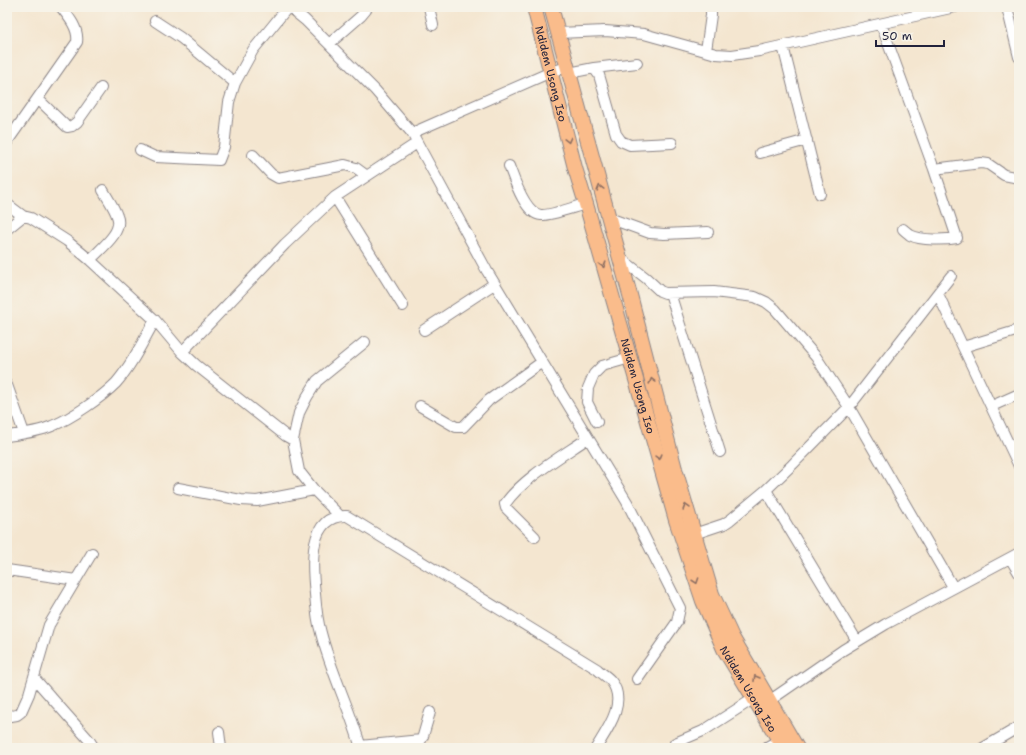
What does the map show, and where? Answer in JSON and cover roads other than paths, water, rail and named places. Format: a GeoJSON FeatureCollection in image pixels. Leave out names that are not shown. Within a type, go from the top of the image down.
{"type":"FeatureCollection","features":[{"type":"Feature","properties":{"kind":"highway","name":"Ndidem Usong Iso"},"geometry":{"type":"LineString","coordinates":[[534,7],[575,168],[676,520],[703,601],[724,649],[781,744]]}},
{"type":"Feature","properties":{"kind":"highway","name":"Ndidem Usong Iso"},"geometry":{"type":"LineString","coordinates":[[551,7],[609,218],[675,469],[712,594],[732,637],[797,748]]}},
{"type":"Feature","properties":{"kind":"street"},"geometry":{"type":"LineString","coordinates":[[7,142],[77,42],[78,36],[72,23],[61,7]]}},
{"type":"Feature","properties":{"kind":"street"},"geometry":{"type":"LineString","coordinates":[[140,150],[155,157],[217,161],[220,158],[224,147],[229,102],[235,84],[253,50],[289,7],[305,20],[375,90],[412,133],[494,284],[627,502],[680,608],[677,622],[637,679]]}},
{"type":"Feature","properties":{"kind":"street"},"geometry":{"type":"LineString","coordinates":[[329,44],[361,16],[366,10],[365,7]]}},
{"type":"Feature","properties":{"kind":"street"},"geometry":{"type":"LineString","coordinates":[[429,7],[432,26]]}},
{"type":"Feature","properties":{"kind":"street"},"geometry":{"type":"LineString","coordinates":[[706,51],[711,7]]}},
{"type":"Feature","properties":{"kind":"street"},"geometry":{"type":"LineString","coordinates":[[558,32],[605,31],[644,34],[716,54],[732,55],[783,46],[955,7]]}},
{"type":"Feature","properties":{"kind":"street"},"geometry":{"type":"LineString","coordinates":[[1007,7],[1019,57]]}},
{"type":"Feature","properties":{"kind":"street"},"geometry":{"type":"LineString","coordinates":[[155,21],[181,38],[235,84]]}},
{"type":"Feature","properties":{"kind":"street"},"geometry":{"type":"LineString","coordinates":[[881,24],[934,169],[957,238],[947,240],[922,238],[911,235],[903,229]]}},
{"type":"Feature","properties":{"kind":"street"},"geometry":{"type":"LineString","coordinates":[[783,46],[820,194]]}},
{"type":"Feature","properties":{"kind":"street"},"geometry":{"type":"LineString","coordinates":[[412,133],[550,72],[637,62]]}},
{"type":"Feature","properties":{"kind":"street"},"geometry":{"type":"LineString","coordinates":[[594,68],[599,75],[616,134],[621,141],[630,145],[672,143]]}},
{"type":"Feature","properties":{"kind":"street"},"geometry":{"type":"LineString","coordinates":[[38,99],[67,127],[72,126],[77,122],[100,88]]}},
{"type":"Feature","properties":{"kind":"street"},"geometry":{"type":"LineString","coordinates":[[760,153],[807,140]]}},
{"type":"Feature","properties":{"kind":"street"},"geometry":{"type":"LineString","coordinates":[[182,352],[270,260],[334,197],[417,143]]}},
{"type":"Feature","properties":{"kind":"street"},"geometry":{"type":"LineString","coordinates":[[253,155],[271,174],[278,178],[345,165],[356,168],[367,176]]}},
{"type":"Feature","properties":{"kind":"street"},"geometry":{"type":"LineString","coordinates":[[934,169],[981,163],[988,164],[1004,175],[1019,178]]}},
{"type":"Feature","properties":{"kind":"street"},"geometry":{"type":"LineString","coordinates":[[509,166],[520,196],[535,213],[542,215],[586,204]]}},
{"type":"Feature","properties":{"kind":"street"},"geometry":{"type":"LineString","coordinates":[[90,260],[113,236],[118,227],[118,217],[103,190]]}},
{"type":"Feature","properties":{"kind":"street"},"geometry":{"type":"LineString","coordinates":[[334,197],[403,306]]}},
{"type":"Feature","properties":{"kind":"street"},"geometry":{"type":"LineString","coordinates":[[7,204],[23,216],[31,218],[67,241],[90,260],[155,320],[182,352],[202,370],[293,440]]}},
{"type":"Feature","properties":{"kind":"street"},"geometry":{"type":"LineString","coordinates":[[7,229],[23,216]]}},
{"type":"Feature","properties":{"kind":"street"},"geometry":{"type":"LineString","coordinates":[[609,218],[650,233],[664,234],[708,232]]}},
{"type":"Feature","properties":{"kind":"street"},"geometry":{"type":"LineString","coordinates":[[619,257],[660,291],[665,293],[714,292],[755,297],[766,302],[775,309],[816,357],[849,407],[953,587]]}},
{"type":"Feature","properties":{"kind":"street"},"geometry":{"type":"LineString","coordinates":[[694,534],[724,524],[766,490],[792,465],[849,407],[951,276]]}},
{"type":"Feature","properties":{"kind":"street"},"geometry":{"type":"LineString","coordinates":[[424,330],[494,284]]}},
{"type":"Feature","properties":{"kind":"street"},"geometry":{"type":"LineString","coordinates":[[670,293],[720,452]]}},
{"type":"Feature","properties":{"kind":"street"},"geometry":{"type":"LineString","coordinates":[[938,294],[1019,466]]}},
{"type":"Feature","properties":{"kind":"street"},"geometry":{"type":"LineString","coordinates":[[7,436],[52,426],[92,403],[115,383],[130,363],[155,320]]}},
{"type":"Feature","properties":{"kind":"street"},"geometry":{"type":"LineString","coordinates":[[963,347],[1019,330]]}},
{"type":"Feature","properties":{"kind":"street"},"geometry":{"type":"LineString","coordinates":[[340,516],[314,490],[299,471],[293,440],[299,413],[317,381],[364,342]]}},
{"type":"Feature","properties":{"kind":"street"},"geometry":{"type":"LineString","coordinates":[[597,422],[588,402],[588,388],[594,374],[602,366],[630,358]]}},
{"type":"Feature","properties":{"kind":"street"},"geometry":{"type":"LineString","coordinates":[[420,406],[456,427],[463,427],[489,400],[542,362]]}},
{"type":"Feature","properties":{"kind":"street"},"geometry":{"type":"LineString","coordinates":[[7,385],[24,433]]}},
{"type":"Feature","properties":{"kind":"street"},"geometry":{"type":"LineString","coordinates":[[992,406],[1019,394]]}},
{"type":"Feature","properties":{"kind":"street"},"geometry":{"type":"LineString","coordinates":[[536,537],[506,508],[505,504],[508,499],[534,475],[588,438]]}},
{"type":"Feature","properties":{"kind":"street"},"geometry":{"type":"LineString","coordinates":[[178,488],[241,500],[257,501],[314,490]]}},
{"type":"Feature","properties":{"kind":"street"},"geometry":{"type":"LineString","coordinates":[[766,490],[857,642]]}},
{"type":"Feature","properties":{"kind":"street"},"geometry":{"type":"LineString","coordinates":[[430,712],[421,740],[361,747],[354,724],[329,661],[320,632],[312,569],[315,540],[322,527],[330,520],[340,516],[347,516],[354,520],[597,669],[611,681],[616,690],[617,704],[612,722],[596,748]]}},
{"type":"Feature","properties":{"kind":"street"},"geometry":{"type":"LineString","coordinates":[[7,714],[11,716],[22,712],[34,678],[49,625],[92,553]]}},
{"type":"Feature","properties":{"kind":"street"},"geometry":{"type":"LineString","coordinates":[[769,701],[886,624],[1014,555],[1019,573]]}},
{"type":"Feature","properties":{"kind":"street"},"geometry":{"type":"LineString","coordinates":[[7,570],[76,580]]}},
{"type":"Feature","properties":{"kind":"street"},"geometry":{"type":"LineString","coordinates":[[34,678],[89,740],[94,748]]}},
{"type":"Feature","properties":{"kind":"street"},"geometry":{"type":"LineString","coordinates":[[675,743],[703,731],[753,699]]}},
{"type":"Feature","properties":{"kind":"street"},"geometry":{"type":"LineString","coordinates":[[983,748],[1019,728]]}},
{"type":"Feature","properties":{"kind":"street"},"geometry":{"type":"LineString","coordinates":[[219,732],[221,748]]}},
{"type":"Feature","properties":{"kind":"street"},"geometry":{"type":"LineString","coordinates":[[765,748],[781,744]]}}]}
